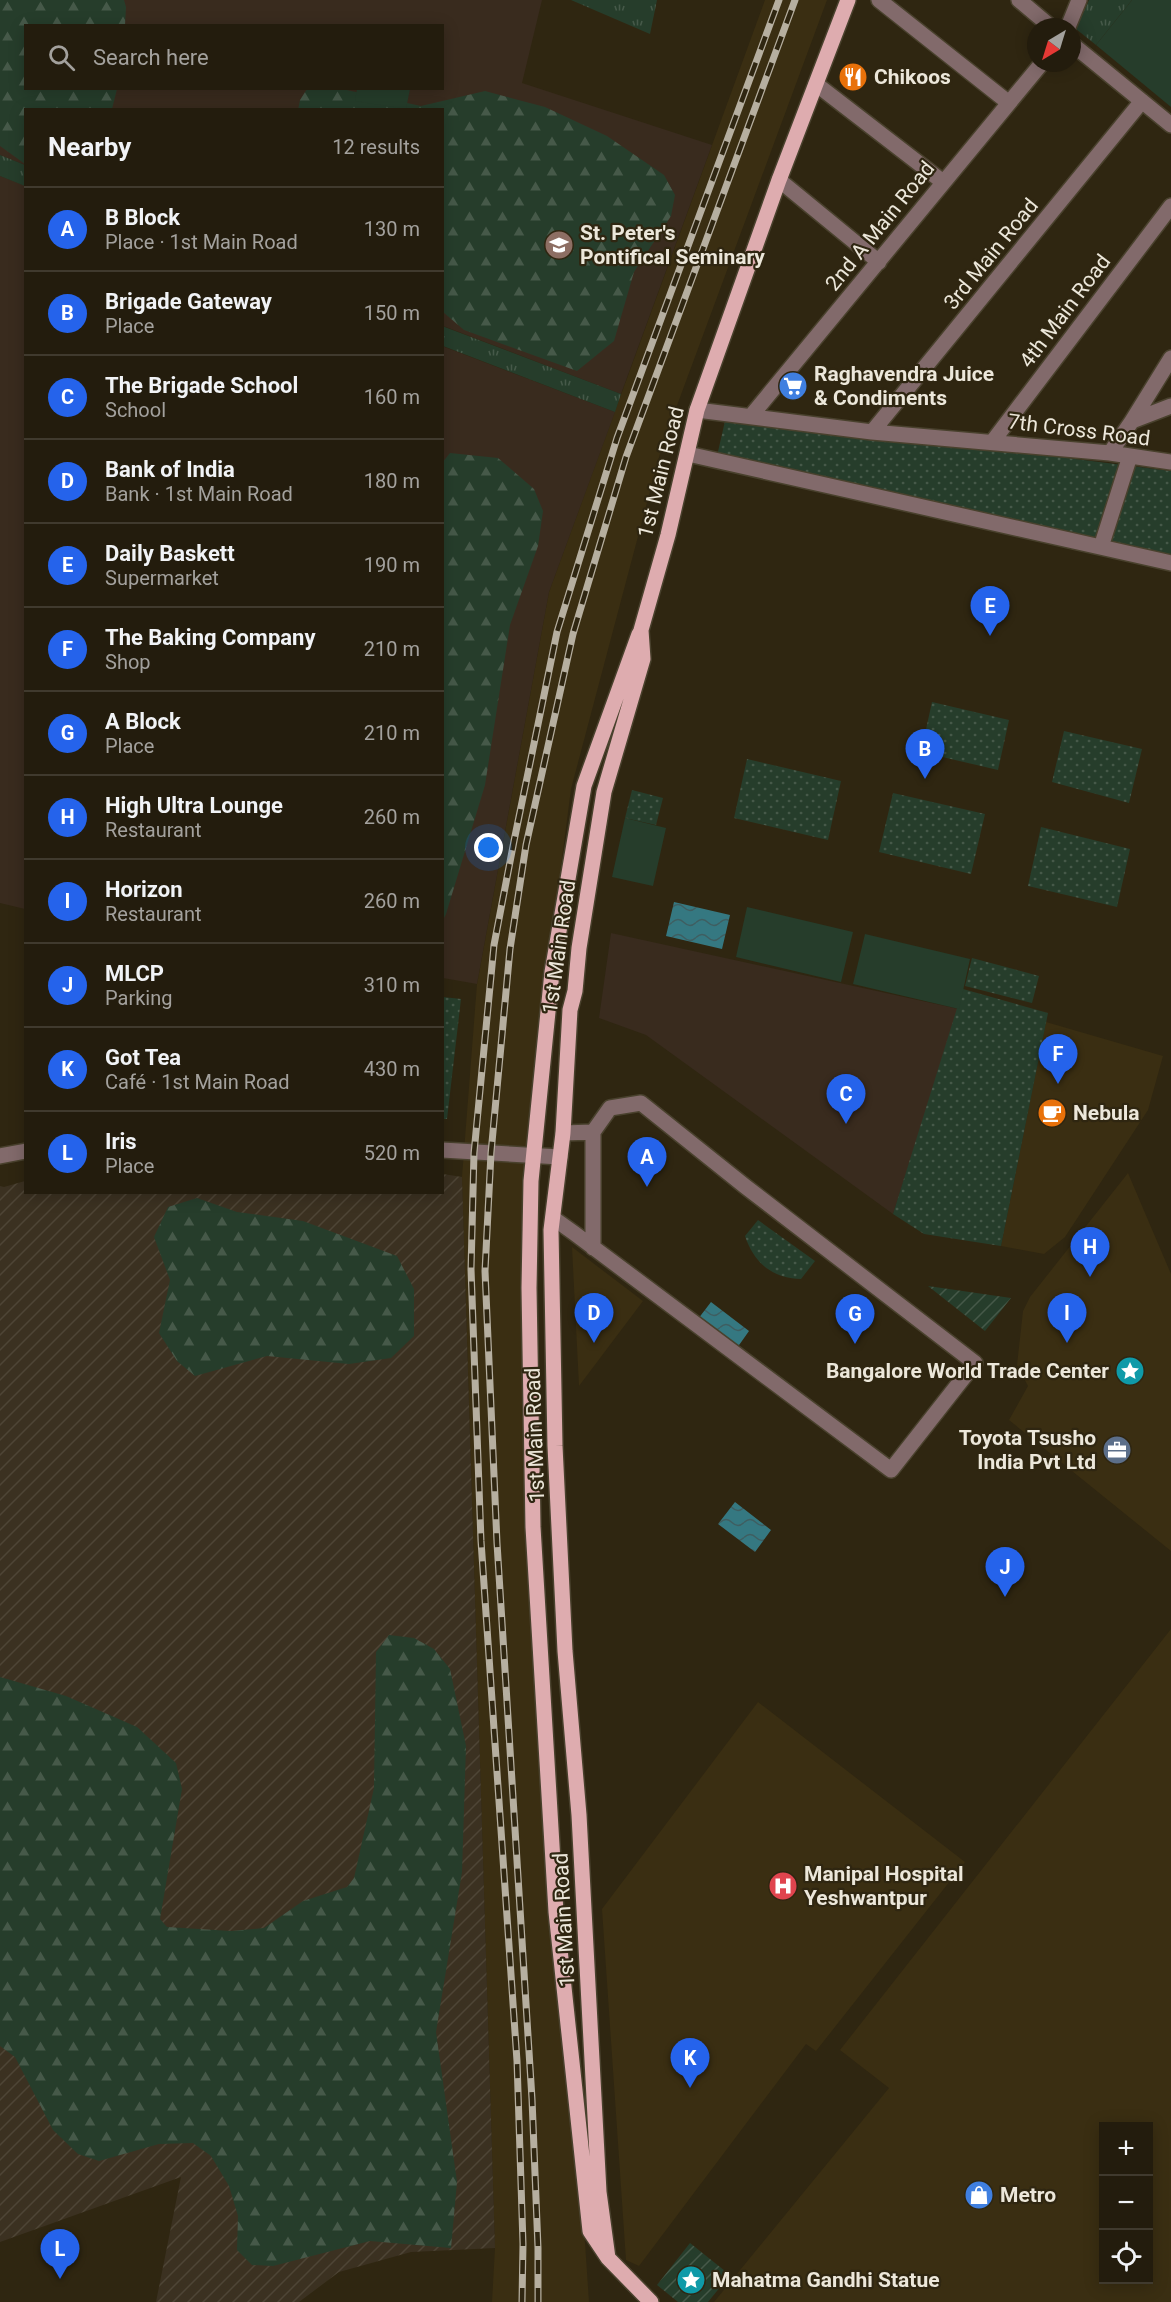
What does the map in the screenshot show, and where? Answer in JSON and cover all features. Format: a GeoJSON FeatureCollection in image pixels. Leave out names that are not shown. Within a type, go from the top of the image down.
{"type":"FeatureCollection","features":[{"type":"Feature","properties":{"kind":"main road","name":"1st Main Road"},"geometry":{"type":"LineString","coordinates":[[608,2258],[590,2231],[556,1912],[533,1527],[529,1288],[533,1155],[552,972],[584,786],[641,630],[668,535],[697,410],[779,180],[848,0]]}},
{"type":"Feature","properties":{"kind":"main road","name":"1st Main Road"},"geometry":{"type":"LineString","coordinates":[[608,2258],[599,2192],[579,1815],[563,1605],[555,1446],[551,1230],[560,1157],[570,1010],[575,991],[579,948],[604,792],[643,659],[641,630]]}},
{"type":"Feature","properties":{"kind":"main road"},"geometry":{"type":"LineString","coordinates":[[608,2258],[651,2302]]}},
{"type":"Feature","properties":{"kind":"street"},"geometry":{"type":"LineString","coordinates":[[879,0],[1009,103]]}},
{"type":"Feature","properties":{"kind":"street"},"geometry":{"type":"LineString","coordinates":[[1019,0],[1041,18]]}},
{"type":"Feature","properties":{"kind":"street"},"geometry":{"type":"LineString","coordinates":[[1072,18],[1079,0]]}},
{"type":"Feature","properties":{"kind":"street"},"geometry":{"type":"LineString","coordinates":[[1081,51],[1171,125]]}},
{"type":"Feature","properties":{"kind":"street","name":"2nd A Main Road"},"geometry":{"type":"LineString","coordinates":[[751,416],[1035,72]]}},
{"type":"Feature","properties":{"kind":"street"},"geometry":{"type":"LineString","coordinates":[[816,84],[943,182]]}},
{"type":"Feature","properties":{"kind":"street","name":"3rd Main Road"},"geometry":{"type":"LineString","coordinates":[[872,432],[1142,101]]}},
{"type":"Feature","properties":{"kind":"street"},"geometry":{"type":"LineString","coordinates":[[779,180],[879,262]]}},
{"type":"Feature","properties":{"kind":"street","name":"4th Main Road"},"geometry":{"type":"LineString","coordinates":[[993,441],[1171,206]]}},
{"type":"Feature","properties":{"kind":"street"},"geometry":{"type":"LineString","coordinates":[[1110,453],[1171,358]]}},
{"type":"Feature","properties":{"kind":"street"},"geometry":{"type":"LineString","coordinates":[[1132,421],[1171,406]]}},
{"type":"Feature","properties":{"kind":"street","name":"7th Cross Road"},"geometry":{"type":"LineString","coordinates":[[697,410],[872,432],[993,441],[1171,462]]}},
{"type":"Feature","properties":{"kind":"street"},"geometry":{"type":"LineString","coordinates":[[688,454],[1171,563]]}},
{"type":"Feature","properties":{"kind":"street"},"geometry":{"type":"LineString","coordinates":[[1101,547],[1130,456]]}},
{"type":"Feature","properties":{"kind":"street"},"geometry":{"type":"LineString","coordinates":[[553,1218],[593,1248],[891,1470],[975,1363],[640,1103],[610,1108],[593,1132],[593,1248]]}},
{"type":"Feature","properties":{"kind":"street"},"geometry":{"type":"LineString","coordinates":[[562,1133],[593,1132]]}},
{"type":"Feature","properties":{"kind":"street"},"geometry":{"type":"LineString","coordinates":[[444,1150],[560,1157]]}},
{"type":"Feature","properties":{"kind":"street"},"geometry":{"type":"LineString","coordinates":[[0,1156],[24,1151]]}},
{"type":"Feature","properties":{"kind":"shaded area","name":"St. Peter's Pontifical Seminary"},"geometry":{"type":"Polygon","coordinates":[[[0,0],[542,0],[522,83],[712,145],[621,394],[444,326],[444,108],[24,108],[24,165],[0,155],[0,0]]]}},
{"type":"Feature","properties":{"kind":"shaded area"},"geometry":{"type":"Polygon","coordinates":[[[765,0],[827,0],[662,446],[571,789],[544,998],[528,1185],[542,1603],[589,2302],[492,2302],[495,2248],[462,1177],[477,984],[549,592],[765,0]]]}},
{"type":"Feature","properties":{"kind":"shaded area"},"geometry":{"type":"Polygon","coordinates":[[[0,176],[24,185],[24,909],[0,903],[0,176]]]}},
{"type":"Feature","properties":{"kind":"shaded area"},"geometry":{"type":"Polygon","coordinates":[[[444,347],[615,412],[549,592],[477,984],[444,978],[444,347]]]}},
{"type":"Feature","properties":{"kind":"shaded area"},"geometry":{"type":"Polygon","coordinates":[[[611,933],[959,1009],[893,1214],[646,1035],[599,1018],[611,933]]]}},
{"type":"Feature","properties":{"kind":"shaded area"},"geometry":{"type":"Polygon","coordinates":[[[1046,1022],[1163,1056],[1148,1110],[1065,1237],[1044,1254],[1001,1246],[1046,1022]]]}},
{"type":"Feature","properties":{"kind":"shaded area"},"geometry":{"type":"Polygon","coordinates":[[[1128,1173],[1171,1274],[1171,1551],[1009,1420],[1028,1386],[1017,1365],[1023,1311],[1030,1297],[1128,1173]]]}},
{"type":"Feature","properties":{"kind":"shaded area"},"geometry":{"type":"Polygon","coordinates":[[[444,1174],[462,1177],[495,2248],[411,2252],[339,2272],[299,2302],[156,2302],[181,2177],[0,2242],[0,1186],[24,1181],[24,1194],[444,1194],[444,1174]]]}},
{"type":"Feature","properties":{"kind":"shaded area"},"geometry":{"type":"Polygon","coordinates":[[[572,1247],[643,1301],[579,1386],[572,1247]]]}},
{"type":"Feature","properties":{"kind":"shaded area"},"geometry":{"type":"Polygon","coordinates":[[[1171,1629],[1171,2302],[714,2302],[889,2088],[840,2050],[1171,1629]]]}},
{"type":"Feature","properties":{"kind":"shaded area","name":"Manipal Hospital Yeshwantpur"},"geometry":{"type":"Polygon","coordinates":[[[758,1702],[965,1862],[816,2051],[806,2044],[639,2266],[626,2260],[602,1909],[758,1702]]]}},
{"type":"Feature","properties":{"kind":"green space"},"geometry":{"type":"Polygon","coordinates":[[[0,0],[124,0],[125,24],[24,24],[24,90],[117,90],[112,108],[24,108],[24,163],[0,146],[0,0]]]}},
{"type":"Feature","properties":{"kind":"green space"},"geometry":{"type":"Polygon","coordinates":[[[571,0],[657,0],[650,34],[571,0]]]}},
{"type":"Feature","properties":{"kind":"green space"},"geometry":{"type":"Polygon","coordinates":[[[1089,0],[1132,0],[1096,45],[1081,33],[1081,18],[1089,0]]]}},
{"type":"Feature","properties":{"kind":"green space"},"geometry":{"type":"Polygon","coordinates":[[[1132,0],[1171,0],[1171,107],[1096,45],[1132,0]]]}},
{"type":"Feature","properties":{"kind":"green space"},"geometry":{"type":"Polygon","coordinates":[[[306,90],[347,90],[421,106],[485,91],[545,107],[607,136],[664,175],[675,195],[671,216],[634,272],[614,341],[577,371],[464,330],[444,313],[444,108],[298,108],[306,90]]]}},
{"type":"Feature","properties":{"kind":"green space"},"geometry":{"type":"Polygon","coordinates":[[[357,90],[410,90],[406,108],[355,101],[357,90]]]}},
{"type":"Feature","properties":{"kind":"green space"},"geometry":{"type":"Polygon","coordinates":[[[0,155],[24,165],[24,186],[0,176],[0,155]]]}},
{"type":"Feature","properties":{"kind":"green space"},"geometry":{"type":"Polygon","coordinates":[[[444,327],[621,394],[615,412],[444,346],[444,327]]]}},
{"type":"Feature","properties":{"kind":"green space"},"geometry":{"type":"Polygon","coordinates":[[[725,421],[981,447],[1171,471],[1171,555],[717,456],[725,421]]]}},
{"type":"Feature","properties":{"kind":"green space"},"geometry":{"type":"Polygon","coordinates":[[[450,453],[498,458],[534,489],[543,511],[538,546],[510,625],[485,785],[444,918],[444,460],[450,453]]]}},
{"type":"Feature","properties":{"kind":"green space"},"geometry":{"type":"Polygon","coordinates":[[[932,702],[1009,720],[998,770],[921,752],[932,702]]]}},
{"type":"Feature","properties":{"kind":"green space"},"geometry":{"type":"Polygon","coordinates":[[[1064,731],[1142,749],[1129,803],[1052,782],[1064,731]]]}},
{"type":"Feature","properties":{"kind":"green space"},"geometry":{"type":"Polygon","coordinates":[[[747,759],[841,781],[828,840],[734,818],[747,759]]]}},
{"type":"Feature","properties":{"kind":"green space"},"geometry":{"type":"Polygon","coordinates":[[[632,790],[663,798],[656,825],[625,818],[632,790]]]}},
{"type":"Feature","properties":{"kind":"green space"},"geometry":{"type":"Polygon","coordinates":[[[893,793],[985,814],[971,874],[879,852],[893,793]]]}},
{"type":"Feature","properties":{"kind":"green space"},"geometry":{"type":"Polygon","coordinates":[[[625,818],[666,828],[653,886],[612,877],[625,818]]]}},
{"type":"Feature","properties":{"kind":"green space"},"geometry":{"type":"Polygon","coordinates":[[[1041,827],[1130,849],[1117,907],[1028,886],[1041,827]]]}},
{"type":"Feature","properties":{"kind":"green space"},"geometry":{"type":"Polygon","coordinates":[[[747,907],[853,932],[841,982],[736,957],[747,907]]]}},
{"type":"Feature","properties":{"kind":"green space"},"geometry":{"type":"Polygon","coordinates":[[[865,934],[970,959],[959,1009],[853,984],[865,934]]]}},
{"type":"Feature","properties":{"kind":"green space"},"geometry":{"type":"Polygon","coordinates":[[[972,958],[1039,976],[1032,1003],[965,986],[972,958]]]}},
{"type":"Feature","properties":{"kind":"green space"},"geometry":{"type":"Polygon","coordinates":[[[963,989],[1048,1013],[1001,1246],[924,1234],[893,1214],[963,989]]]}},
{"type":"Feature","properties":{"kind":"green space"},"geometry":{"type":"Polygon","coordinates":[[[444,997],[461,999],[447,1119],[444,1119],[444,997]]]}},
{"type":"Feature","properties":{"kind":"green space"},"geometry":{"type":"Polygon","coordinates":[[[197,1198],[237,1212],[303,1221],[397,1256],[414,1289],[414,1336],[391,1358],[349,1364],[267,1356],[195,1376],[177,1361],[159,1333],[170,1280],[154,1237],[168,1207],[197,1198]]]}},
{"type":"Feature","properties":{"kind":"green space"},"geometry":{"type":"Polygon","coordinates":[[[758,1220],[815,1261],[801,1279],[781,1276],[773,1272],[753,1254],[745,1236],[758,1220]]]}},
{"type":"Feature","properties":{"kind":"green space"},"geometry":{"type":"Polygon","coordinates":[[[928,1286],[1011,1298],[985,1331],[928,1286]]]}},
{"type":"Feature","properties":{"kind":"green space"},"geometry":{"type":"Polygon","coordinates":[[[389,1635],[414,1638],[434,1649],[450,1669],[466,1746],[462,1872],[436,2032],[457,2182],[451,2248],[370,2241],[273,2266],[252,2265],[237,2250],[238,2216],[229,2186],[211,2156],[193,2143],[159,2144],[99,2161],[78,2154],[53,2130],[15,2057],[0,2046],[0,1677],[66,1696],[137,1727],[176,1763],[182,1789],[160,1919],[167,1927],[231,1931],[264,1928],[303,1901],[347,1887],[354,1878],[374,1788],[376,1652],[389,1635]]]}},
{"type":"Feature","properties":{"kind":"green space"},"geometry":{"type":"Polygon","coordinates":[[[690,2243],[730,2275],[708,2302],[678,2302],[657,2285],[690,2243]]]}},
{"type":"Feature","properties":{"kind":"water"},"geometry":{"type":"Polygon","coordinates":[[[674,902],[730,915],[722,949],[666,936],[674,902]]]}},
{"type":"Feature","properties":{"kind":"water"},"geometry":{"type":"Polygon","coordinates":[[[711,1302],[749,1331],[737,1348],[698,1319],[711,1302]]]}},
{"type":"Feature","properties":{"kind":"water"},"geometry":{"type":"Polygon","coordinates":[[[735,1502],[771,1530],[755,1552],[718,1524],[735,1502]]]}},
{"type":"Feature","properties":{"kind":"railway"},"geometry":{"type":"LineString","coordinates":[[522,2302],[523,2244],[517,2061],[481,1541],[471,1269],[474,1153],[494,945],[557,632],[617,438],[779,0]]}},
{"type":"Feature","properties":{"kind":"railway"},"geometry":{"type":"LineString","coordinates":[[538,2302],[532,2099],[497,1543],[485,1271],[491,1153],[510,949],[526,845],[573,634],[626,457],[795,0]]}},
{"type":"Feature","properties":{"kind":"place","name":"Chikoos"},"geometry":{"type":"Point","coordinates":[853,77]}},
{"type":"Feature","properties":{"kind":"place","name":"St. Peter's Pontifical Seminary"},"geometry":{"type":"Point","coordinates":[559,245]}},
{"type":"Feature","properties":{"kind":"place","name":"Raghavendra Juice & Condiments"},"geometry":{"type":"Point","coordinates":[793,386]}},
{"type":"Feature","properties":{"kind":"place","name":"Daily Baskett"},"geometry":{"type":"Point","coordinates":[990,636]}},
{"type":"Feature","properties":{"kind":"place","name":"Brigade Gateway"},"geometry":{"type":"Point","coordinates":[925,779]}},
{"type":"Feature","properties":{"kind":"place","name":"The Baking Company"},"geometry":{"type":"Point","coordinates":[1058,1084]}},
{"type":"Feature","properties":{"kind":"place","name":"Nebula"},"geometry":{"type":"Point","coordinates":[1052,1113]}},
{"type":"Feature","properties":{"kind":"place","name":"The Brigade School"},"geometry":{"type":"Point","coordinates":[846,1124]}},
{"type":"Feature","properties":{"kind":"place","name":"B Block"},"geometry":{"type":"Point","coordinates":[647,1187]}},
{"type":"Feature","properties":{"kind":"place","name":"High Ultra Lounge"},"geometry":{"type":"Point","coordinates":[1090,1277]}},
{"type":"Feature","properties":{"kind":"place","name":"Bank of India"},"geometry":{"type":"Point","coordinates":[594,1343]}},
{"type":"Feature","properties":{"kind":"place","name":"Horizon"},"geometry":{"type":"Point","coordinates":[1067,1343]}},
{"type":"Feature","properties":{"kind":"place","name":"A Block"},"geometry":{"type":"Point","coordinates":[855,1344]}},
{"type":"Feature","properties":{"kind":"place","name":"Bangalore World Trade Center"},"geometry":{"type":"Point","coordinates":[1130,1371]}},
{"type":"Feature","properties":{"kind":"place","name":"Toyota Tsusho India Pvt Ltd"},"geometry":{"type":"Point","coordinates":[1117,1450]}},
{"type":"Feature","properties":{"kind":"place","name":"MLCP"},"geometry":{"type":"Point","coordinates":[1005,1597]}},
{"type":"Feature","properties":{"kind":"place","name":"Manipal Hospital Yeshwantpur"},"geometry":{"type":"Point","coordinates":[783,1886]}},
{"type":"Feature","properties":{"kind":"place","name":"Got Tea"},"geometry":{"type":"Point","coordinates":[690,2088]}},
{"type":"Feature","properties":{"kind":"place","name":"Metro"},"geometry":{"type":"Point","coordinates":[979,2195]}},
{"type":"Feature","properties":{"kind":"place","name":"Iris"},"geometry":{"type":"Point","coordinates":[60,2279]}},
{"type":"Feature","properties":{"kind":"place","name":"Mahatma Gandhi Statue"},"geometry":{"type":"Point","coordinates":[691,2280]}}]}
